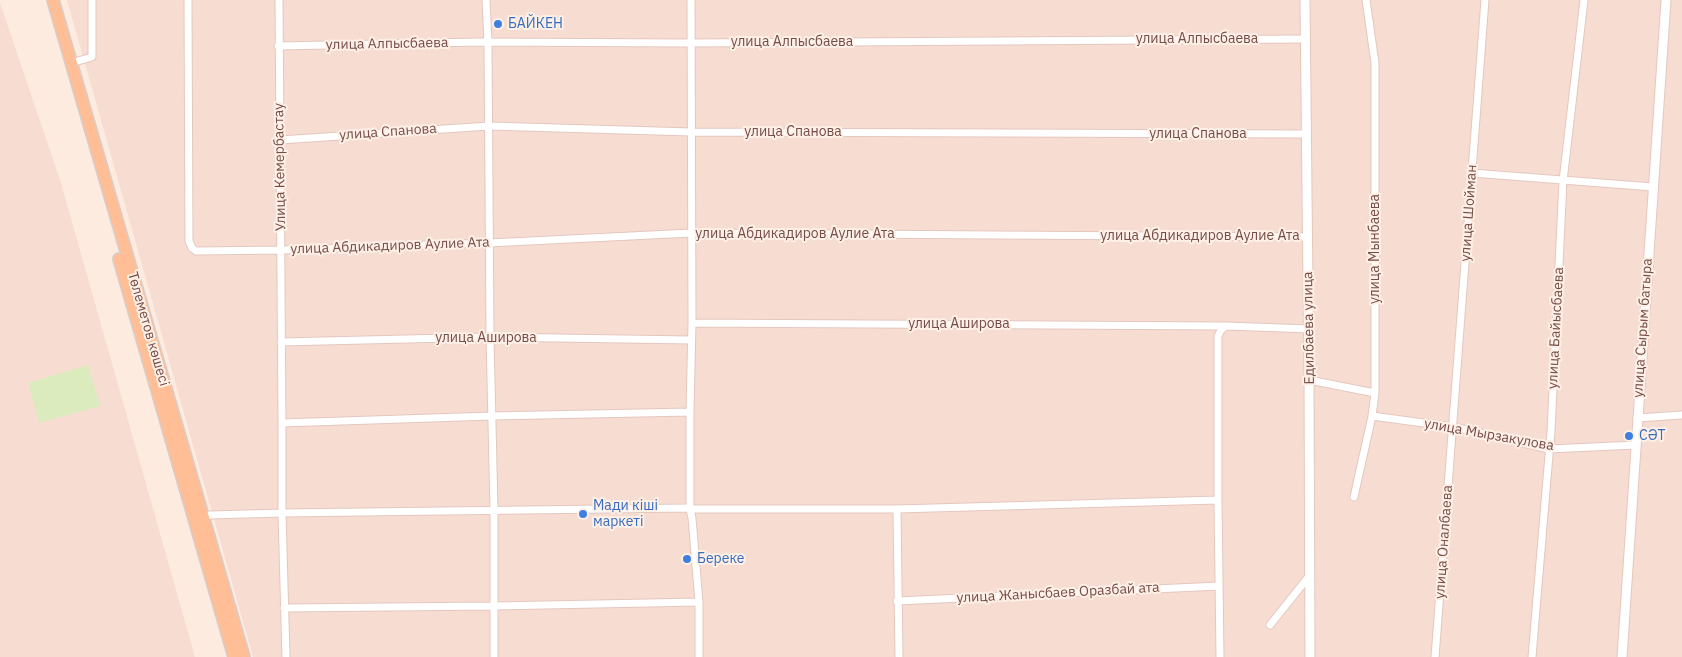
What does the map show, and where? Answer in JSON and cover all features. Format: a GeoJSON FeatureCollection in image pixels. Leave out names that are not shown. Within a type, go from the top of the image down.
{"type":"FeatureCollection","features":[{"type":"Feature","properties":{"kind":"main road","name":"Төлеметов көшесі"},"geometry":{"type":"LineString","coordinates":[[46,0],[199,518],[244,657]]}},
{"type":"Feature","properties":{"kind":"main road","name":"Төлеметов көшесі"},"geometry":{"type":"LineString","coordinates":[[53,0],[199,518],[234,657]]}},
{"type":"Feature","properties":{"kind":"street"},"geometry":{"type":"LineString","coordinates":[[71,63],[92,57],[92,0]]}},
{"type":"Feature","properties":{"kind":"street","name":"улица Абдикадиров Аулие Ата"},"geometry":{"type":"LineString","coordinates":[[188,0],[189,241],[192,248],[196,251],[489,243],[691,233],[1308,237]]}},
{"type":"Feature","properties":{"kind":"street","name":"Улица Кемербастау"},"geometry":{"type":"LineString","coordinates":[[279,0],[278,46],[282,250],[282,513],[286,657]]}},
{"type":"Feature","properties":{"kind":"street"},"geometry":{"type":"LineString","coordinates":[[486,0],[491,416],[494,510],[494,657]]}},
{"type":"Feature","properties":{"kind":"street"},"geometry":{"type":"LineString","coordinates":[[691,0],[692,340],[690,509],[692,513],[699,602],[699,657]]}},
{"type":"Feature","properties":{"kind":"street","name":"Едилбаева улица"},"geometry":{"type":"LineString","coordinates":[[1305,0],[1310,657]]}},
{"type":"Feature","properties":{"kind":"street","name":"улица Мынбаева"},"geometry":{"type":"LineString","coordinates":[[1354,497],[1372,416],[1375,393],[1375,63],[1366,0]]}},
{"type":"Feature","properties":{"kind":"street","name":"улица Шойман"},"geometry":{"type":"LineString","coordinates":[[1453,427],[1486,0]]}},
{"type":"Feature","properties":{"kind":"street","name":"улица Байысбаева"},"geometry":{"type":"LineString","coordinates":[[1532,657],[1550,449],[1563,180],[1584,0]]}},
{"type":"Feature","properties":{"kind":"street","name":"улица Сырым батыра"},"geometry":{"type":"LineString","coordinates":[[1622,657],[1666,0]]}},
{"type":"Feature","properties":{"kind":"street","name":"улица Алпысбаева"},"geometry":{"type":"LineString","coordinates":[[278,46],[488,42],[690,43],[1306,39]]}},
{"type":"Feature","properties":{"kind":"street","name":"улица Спанова"},"geometry":{"type":"LineString","coordinates":[[280,140],[489,126],[691,132],[1307,134]]}},
{"type":"Feature","properties":{"kind":"street"},"geometry":{"type":"LineString","coordinates":[[1472,173],[1653,186]]}},
{"type":"Feature","properties":{"kind":"street","name":"улица Аширова"},"geometry":{"type":"LineString","coordinates":[[692,323],[1226,326],[1309,329]]}},
{"type":"Feature","properties":{"kind":"street"},"geometry":{"type":"LineString","coordinates":[[1220,657],[1218,336],[1226,326]]}},
{"type":"Feature","properties":{"kind":"street","name":"улица Аширова"},"geometry":{"type":"LineString","coordinates":[[282,342],[490,337],[692,340]]}},
{"type":"Feature","properties":{"kind":"street"},"geometry":{"type":"LineString","coordinates":[[1309,380],[1375,393]]}},
{"type":"Feature","properties":{"kind":"street"},"geometry":{"type":"LineString","coordinates":[[282,423],[690,412]]}},
{"type":"Feature","properties":{"kind":"street"},"geometry":{"type":"LineString","coordinates":[[1637,418],[1682,415]]}},
{"type":"Feature","properties":{"kind":"street","name":"улица Мырзакулова"},"geometry":{"type":"LineString","coordinates":[[1372,416],[1453,427],[1550,449],[1636,445]]}},
{"type":"Feature","properties":{"kind":"street","name":"улица Оналбаева"},"geometry":{"type":"LineString","coordinates":[[1435,657],[1453,427]]}},
{"type":"Feature","properties":{"kind":"street"},"geometry":{"type":"LineString","coordinates":[[199,518],[282,513],[677,507],[690,509],[897,509],[1218,500]]}},
{"type":"Feature","properties":{"kind":"street"},"geometry":{"type":"LineString","coordinates":[[897,509],[897,601],[900,657]]}},
{"type":"Feature","properties":{"kind":"street"},"geometry":{"type":"LineString","coordinates":[[1270,625],[1310,574]]}},
{"type":"Feature","properties":{"kind":"street","name":"улица Жанысбаев Оразбай ата"},"geometry":{"type":"LineString","coordinates":[[897,601],[1219,586]]}},
{"type":"Feature","properties":{"kind":"street"},"geometry":{"type":"LineString","coordinates":[[284,608],[699,602]]}},
{"type":"Feature","properties":{"kind":"shaded area"},"geometry":{"type":"Polygon","coordinates":[[[67,0],[1682,0],[1682,657],[253,657],[67,0]]]}},
{"type":"Feature","properties":{"kind":"shaded area"},"geometry":{"type":"Polygon","coordinates":[[[0,3],[61,183],[195,657],[0,657],[0,3]]]}},
{"type":"Feature","properties":{"kind":"green space"},"geometry":{"type":"Polygon","coordinates":[[[88,365],[100,406],[39,423],[28,383],[88,365]]]}},
{"type":"Feature","properties":{"kind":"place","name":"БАЙКЕН"},"geometry":{"type":"Point","coordinates":[498,24]}},
{"type":"Feature","properties":{"kind":"place","name":"СƏТ"},"geometry":{"type":"Point","coordinates":[1629,436]}},
{"type":"Feature","properties":{"kind":"place","name":"Мади кіші маркеті"},"geometry":{"type":"Point","coordinates":[583,514]}},
{"type":"Feature","properties":{"kind":"place","name":"Береке"},"geometry":{"type":"Point","coordinates":[687,559]}}]}
